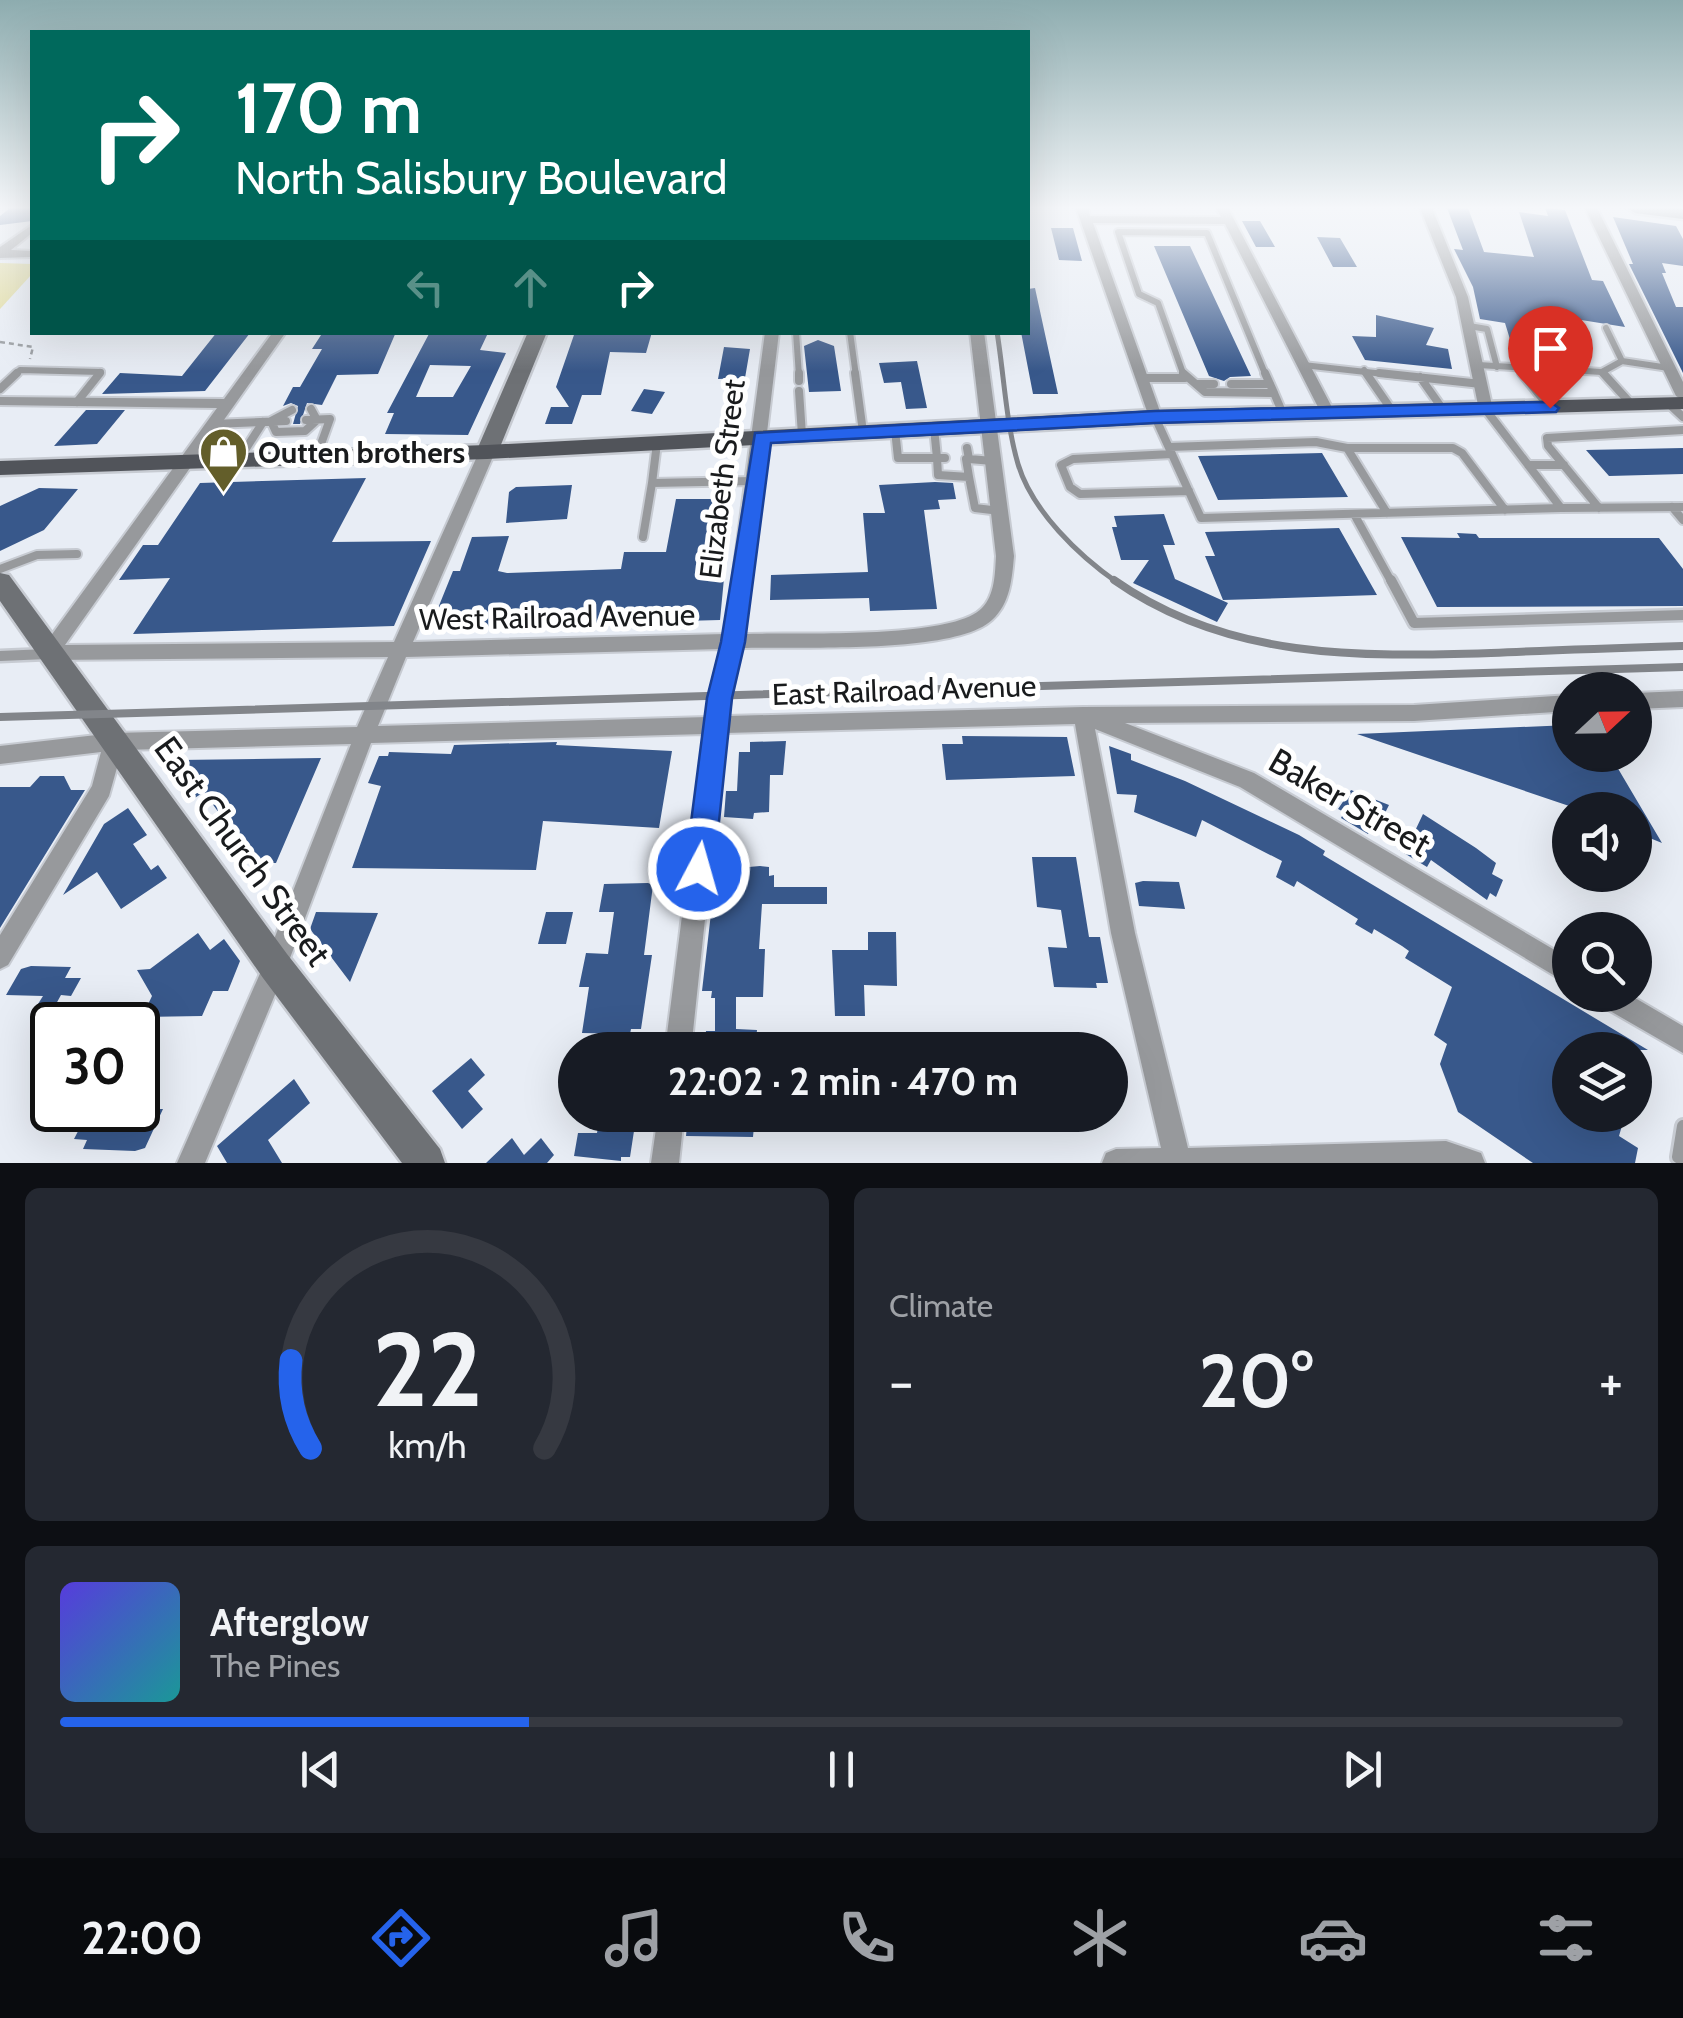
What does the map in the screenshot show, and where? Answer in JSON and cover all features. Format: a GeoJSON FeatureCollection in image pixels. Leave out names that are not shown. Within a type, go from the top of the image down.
{"type":"FeatureCollection","features":[{"type":"Feature","properties":{"kind":"main road"},"geometry":{"type":"LineString","coordinates":[[0,468],[487,452],[895,430],[939,441],[988,425],[1155,417],[1680,405]]}},
{"type":"Feature","properties":{"kind":"street"},"geometry":{"type":"LineString","coordinates":[[1101,262],[1155,417]]}},
{"type":"Feature","properties":{"kind":"street"},"geometry":{"type":"LineString","coordinates":[[1250,262],[1328,413]]}},
{"type":"Feature","properties":{"kind":"street"},"geometry":{"type":"LineString","coordinates":[[1450,262],[1469,326],[1486,410]]}},
{"type":"Feature","properties":{"kind":"street"},"geometry":{"type":"LineString","coordinates":[[1617,262],[1669,368],[1680,405]]}},
{"type":"Feature","properties":{"kind":"street"},"geometry":{"type":"LineString","coordinates":[[49,654],[278,335]]}},
{"type":"Feature","properties":{"kind":"street"},"geometry":{"type":"LineString","coordinates":[[190,1163],[275,966],[363,736],[537,335]]}},
{"type":"Feature","properties":{"kind":"street","name":"Elizabeth Street"},"geometry":{"type":"LineString","coordinates":[[680,1032],[716,725],[733,642],[756,481],[772,335]]}},
{"type":"Feature","properties":{"kind":"street","name":"West Railroad Avenue"},"geometry":{"type":"LineString","coordinates":[[49,654],[733,642],[937,633],[972,624],[996,606],[1003,582],[1000,511],[977,335]]}},
{"type":"Feature","properties":{"kind":"street"},"geometry":{"type":"LineString","coordinates":[[0,401],[227,404]]}},
{"type":"Feature","properties":{"kind":"street","name":"East Church Street"},"geometry":{"type":"LineString","coordinates":[[0,582],[275,966],[426,1163]]}},
{"type":"Feature","properties":{"kind":"street"},"geometry":{"type":"LineString","coordinates":[[1652,700],[1683,699]]}},
{"type":"Feature","properties":{"kind":"street","name":"East Railroad Avenue"},"geometry":{"type":"LineString","coordinates":[[0,755],[114,742],[1083,715],[1414,713],[1552,704]]}},
{"type":"Feature","properties":{"kind":"street"},"geometry":{"type":"LineString","coordinates":[[1083,715],[1123,932],[1178,1161]]}},
{"type":"Feature","properties":{"kind":"street","name":"Baker Street"},"geometry":{"type":"LineString","coordinates":[[1083,715],[1246,780],[1552,962]]}},
{"type":"Feature","properties":{"kind":"street"},"geometry":{"type":"LineString","coordinates":[[0,957],[102,789],[114,742]]}},
{"type":"Feature","properties":{"kind":"street"},"geometry":{"type":"LineString","coordinates":[[1636,1012],[1683,1040]]}},
{"type":"Feature","properties":{"kind":"street"},"geometry":{"type":"LineString","coordinates":[[665,1163],[669,1132]]}},
{"type":"Feature","properties":{"kind":"street"},"geometry":{"type":"LineString","coordinates":[[1116,1163],[1446,1155],[1471,1163]]}},
{"type":"Feature","properties":{"kind":"lane"},"geometry":{"type":"LineString","coordinates":[[1128,262],[1138,294],[1158,303],[1189,381],[1206,392],[1216,416]]}},
{"type":"Feature","properties":{"kind":"lane"},"geometry":{"type":"LineString","coordinates":[[1220,262],[1283,414]]}},
{"type":"Feature","properties":{"kind":"lane"},"geometry":{"type":"LineString","coordinates":[[1469,326],[1487,329],[1497,367]]}},
{"type":"Feature","properties":{"kind":"lane"},"geometry":{"type":"LineString","coordinates":[[1606,328],[1622,362]]}},
{"type":"Feature","properties":{"kind":"lane"},"geometry":{"type":"LineString","coordinates":[[796,335],[802,435]]}},
{"type":"Feature","properties":{"kind":"lane"},"geometry":{"type":"LineString","coordinates":[[850,335],[862,432]]}},
{"type":"Feature","properties":{"kind":"lane"},"geometry":{"type":"LineString","coordinates":[[1478,365],[1602,372],[1622,362],[1669,368]]}},
{"type":"Feature","properties":{"kind":"lane"},"geometry":{"type":"LineString","coordinates":[[1303,365],[1481,384]]}},
{"type":"Feature","properties":{"kind":"lane"},"geometry":{"type":"LineString","coordinates":[[1520,369],[1550,408]]}},
{"type":"Feature","properties":{"kind":"lane"},"geometry":{"type":"LineString","coordinates":[[0,389],[20,370],[101,372],[77,402]]}},
{"type":"Feature","properties":{"kind":"lane"},"geometry":{"type":"LineString","coordinates":[[1364,370],[1393,412]]}},
{"type":"Feature","properties":{"kind":"lane"},"geometry":{"type":"LineString","coordinates":[[1602,372],[1632,405]]}},
{"type":"Feature","properties":{"kind":"lane"},"geometry":{"type":"LineString","coordinates":[[1420,377],[1444,411]]}},
{"type":"Feature","properties":{"kind":"lane"},"geometry":{"type":"LineString","coordinates":[[1142,378],[1214,384]]}},
{"type":"Feature","properties":{"kind":"lane"},"geometry":{"type":"LineString","coordinates":[[1231,384],[1272,388]]}},
{"type":"Feature","properties":{"kind":"lane"},"geometry":{"type":"LineString","coordinates":[[1206,392],[1272,388]]}},
{"type":"Feature","properties":{"kind":"lane"},"geometry":{"type":"LineString","coordinates":[[312,409],[317,420]]}},
{"type":"Feature","properties":{"kind":"lane"},"geometry":{"type":"LineString","coordinates":[[238,461],[267,421],[292,410]]}},
{"type":"Feature","properties":{"kind":"lane"},"geometry":{"type":"LineString","coordinates":[[1486,410],[1561,508]]}},
{"type":"Feature","properties":{"kind":"lane"},"geometry":{"type":"LineString","coordinates":[[1155,417],[1201,518],[1678,507],[1683,520]]}},
{"type":"Feature","properties":{"kind":"lane"},"geometry":{"type":"LineString","coordinates":[[306,420],[330,419],[316,458]]}},
{"type":"Feature","properties":{"kind":"lane"},"geometry":{"type":"LineString","coordinates":[[267,421],[276,432],[306,430],[317,420]]}},
{"type":"Feature","properties":{"kind":"lane"},"geometry":{"type":"LineString","coordinates":[[214,424],[286,421]]}},
{"type":"Feature","properties":{"kind":"lane"},"geometry":{"type":"LineString","coordinates":[[895,430],[898,458],[941,458]]}},
{"type":"Feature","properties":{"kind":"lane"},"geometry":{"type":"LineString","coordinates":[[1599,508],[1548,446],[1546,438],[1683,430]]}},
{"type":"Feature","properties":{"kind":"lane"},"geometry":{"type":"LineString","coordinates":[[939,441],[938,475],[968,477]]}},
{"type":"Feature","properties":{"kind":"lane"},"geometry":{"type":"LineString","coordinates":[[1189,491],[1080,494],[1070,487],[1061,464],[1073,459],[1316,442],[1347,448],[1454,448],[1462,453],[1505,510]]}},
{"type":"Feature","properties":{"kind":"lane"},"geometry":{"type":"LineString","coordinates":[[644,537],[657,443]]}},
{"type":"Feature","properties":{"kind":"lane"},"geometry":{"type":"LineString","coordinates":[[1347,448],[1387,513]]}},
{"type":"Feature","properties":{"kind":"lane"},"geometry":{"type":"LineString","coordinates":[[993,461],[967,455],[968,477],[975,508],[1000,511]]}},
{"type":"Feature","properties":{"kind":"lane"},"geometry":{"type":"LineString","coordinates":[[1528,465],[1564,465]]}},
{"type":"Feature","properties":{"kind":"lane"},"geometry":{"type":"LineString","coordinates":[[652,483],[756,481]]}},
{"type":"Feature","properties":{"kind":"lane"},"geometry":{"type":"LineString","coordinates":[[1354,514],[1414,623],[1683,615]]}},
{"type":"Feature","properties":{"kind":"lane"},"geometry":{"type":"LineString","coordinates":[[0,569],[37,555],[77,554]]}},
{"type":"Feature","properties":{"kind":"lane"},"geometry":{"type":"LineString","coordinates":[[0,656],[49,654]]}},
{"type":"Feature","properties":{"kind":"lane"},"geometry":{"type":"LineString","coordinates":[[1683,1126],[1678,1157],[1683,1160]]}},
{"type":"Feature","properties":{"kind":"path"},"geometry":{"type":"LineString","coordinates":[[0,342],[33,346],[32,356],[20,370]]}},
{"type":"Feature","properties":{"kind":"shaded area"},"geometry":{"type":"Polygon","coordinates":[[[0,263],[30,264],[30,276],[0,309],[0,263]]]}},
{"type":"Feature","properties":{"kind":"building"},"geometry":{"type":"Polygon","coordinates":[[[1161,262],[1198,262],[1251,376],[1224,381],[1209,376],[1161,262]]]}},
{"type":"Feature","properties":{"kind":"building"},"geometry":{"type":"Polygon","coordinates":[[[1330,262],[1354,262],[1357,267],[1333,267],[1330,262]]]}},
{"type":"Feature","properties":{"kind":"building"},"geometry":{"type":"Polygon","coordinates":[[[1461,262],[1585,262],[1592,280],[1603,281],[1625,327],[1575,319],[1589,356],[1565,357],[1513,349],[1505,323],[1480,319],[1473,287],[1461,262]]]}},
{"type":"Feature","properties":{"kind":"building"},"geometry":{"type":"Polygon","coordinates":[[[1683,262],[1683,266],[1662,263],[1666,273],[1662,273],[1676,307],[1683,307],[1683,373],[1629,264],[1683,262]]]}},
{"type":"Feature","properties":{"kind":"building"},"geometry":{"type":"Polygon","coordinates":[[[1035,288],[1058,394],[1033,394],[1022,335],[1030,335],[1030,289],[1035,288]]]}},
{"type":"Feature","properties":{"kind":"building"},"geometry":{"type":"Polygon","coordinates":[[[1376,315],[1434,328],[1426,345],[1448,349],[1452,369],[1365,360],[1352,336],[1376,337],[1376,315]]]}},
{"type":"Feature","properties":{"kind":"building"},"geometry":{"type":"Polygon","coordinates":[[[215,335],[248,335],[205,391],[102,394],[120,373],[182,376],[215,335]]]}},
{"type":"Feature","properties":{"kind":"building"},"geometry":{"type":"Polygon","coordinates":[[[321,335],[395,335],[378,374],[337,375],[322,405],[307,403],[300,424],[293,424],[298,406],[283,406],[293,387],[300,387],[322,349],[312,349],[321,335]]]}},
{"type":"Feature","properties":{"kind":"building"},"geometry":{"type":"Polygon","coordinates":[[[428,335],[487,335],[480,350],[506,353],[468,435],[385,434],[394,413],[387,413],[428,335]],[[430,365],[416,397],[453,397],[471,366],[430,365]]]}},
{"type":"Feature","properties":{"kind":"building"},"geometry":{"type":"Polygon","coordinates":[[[574,335],[651,335],[646,353],[610,352],[601,395],[582,395],[572,424],[545,424],[551,407],[569,407],[556,387],[574,335]]]}},
{"type":"Feature","properties":{"kind":"building"},"geometry":{"type":"Polygon","coordinates":[[[818,340],[834,346],[841,391],[809,392],[804,346],[818,340]]]}},
{"type":"Feature","properties":{"kind":"building"},"geometry":{"type":"Polygon","coordinates":[[[724,347],[750,349],[745,378],[718,379],[724,347]]]}},
{"type":"Feature","properties":{"kind":"building"},"geometry":{"type":"Polygon","coordinates":[[[917,361],[927,408],[906,409],[901,382],[884,383],[879,363],[917,361]]]}},
{"type":"Feature","properties":{"kind":"building"},"geometry":{"type":"Polygon","coordinates":[[[644,389],[665,392],[652,414],[631,411],[644,389]]]}},
{"type":"Feature","properties":{"kind":"building"},"geometry":{"type":"Polygon","coordinates":[[[86,410],[125,410],[97,444],[54,446],[86,410]]]}},
{"type":"Feature","properties":{"kind":"building"},"geometry":{"type":"Polygon","coordinates":[[[1683,448],[1683,474],[1609,476],[1586,450],[1683,448]]]}},
{"type":"Feature","properties":{"kind":"building"},"geometry":{"type":"Polygon","coordinates":[[[1322,453],[1348,497],[1218,500],[1198,456],[1322,453]]]}},
{"type":"Feature","properties":{"kind":"building"},"geometry":{"type":"Polygon","coordinates":[[[366,478],[332,542],[431,541],[394,626],[133,634],[170,578],[119,580],[143,545],[158,545],[200,483],[366,478]]]}},
{"type":"Feature","properties":{"kind":"building"},"geometry":{"type":"Polygon","coordinates":[[[953,483],[956,499],[938,500],[940,509],[924,510],[937,609],[870,611],[869,598],[770,600],[771,575],[868,572],[863,513],[885,513],[879,485],[953,483]]]}},
{"type":"Feature","properties":{"kind":"building"},"geometry":{"type":"Polygon","coordinates":[[[572,485],[567,519],[506,523],[509,492],[516,487],[572,485]]]}},
{"type":"Feature","properties":{"kind":"building"},"geometry":{"type":"Polygon","coordinates":[[[39,488],[78,489],[44,530],[0,551],[0,506],[39,488]]]}},
{"type":"Feature","properties":{"kind":"building"},"geometry":{"type":"Polygon","coordinates":[[[676,499],[729,499],[720,568],[725,568],[720,620],[430,628],[453,571],[460,571],[472,537],[509,536],[498,571],[507,573],[621,569],[624,552],[666,552],[676,499]]]}},
{"type":"Feature","properties":{"kind":"building"},"geometry":{"type":"Polygon","coordinates":[[[1164,514],[1175,545],[1163,545],[1175,579],[1228,603],[1217,622],[1133,583],[1149,560],[1121,560],[1112,527],[1117,527],[1114,516],[1164,514]]]}},
{"type":"Feature","properties":{"kind":"building"},"geometry":{"type":"Polygon","coordinates":[[[1339,528],[1377,595],[1223,600],[1205,556],[1215,556],[1205,532],[1339,528]]]}},
{"type":"Feature","properties":{"kind":"building"},"geometry":{"type":"Polygon","coordinates":[[[1457,533],[1476,534],[1479,538],[1659,538],[1683,569],[1683,606],[1437,607],[1401,537],[1460,538],[1457,533]]]}},
{"type":"Feature","properties":{"kind":"building"},"geometry":{"type":"Polygon","coordinates":[[[1552,726],[1552,772],[1620,772],[1632,792],[1552,792],[1552,800],[1357,734],[1552,726]]]}},
{"type":"Feature","properties":{"kind":"building"},"geometry":{"type":"Polygon","coordinates":[[[962,736],[1067,737],[1075,776],[946,780],[942,744],[963,744],[962,736]]]}},
{"type":"Feature","properties":{"kind":"building"},"geometry":{"type":"Polygon","coordinates":[[[786,741],[783,775],[770,775],[769,812],[754,813],[753,819],[724,817],[726,791],[737,791],[739,752],[750,752],[750,742],[786,741]]]}},
{"type":"Feature","properties":{"kind":"building"},"geometry":{"type":"Polygon","coordinates":[[[557,742],[556,745],[672,751],[659,828],[543,821],[536,870],[352,868],[381,786],[368,783],[379,756],[388,756],[389,752],[451,754],[454,745],[557,742]]]}},
{"type":"Feature","properties":{"kind":"building"},"geometry":{"type":"Polygon","coordinates":[[[1109,746],[1131,754],[1131,760],[1299,835],[1325,851],[1323,855],[1552,992],[1552,1012],[1585,1012],[1618,1032],[1552,1032],[1552,1132],[1620,1132],[1619,1136],[1638,1148],[1635,1163],[1533,1163],[1458,1112],[1440,1064],[1447,1044],[1434,1035],[1452,987],[1405,958],[1409,951],[1402,946],[1374,929],[1372,934],[1355,924],[1358,919],[1297,881],[1294,887],[1276,877],[1282,861],[1202,820],[1196,837],[1134,812],[1137,795],[1117,794],[1109,746]]]}},
{"type":"Feature","properties":{"kind":"building"},"geometry":{"type":"Polygon","coordinates":[[[321,758],[276,863],[239,863],[213,826],[219,813],[204,792],[190,801],[165,769],[179,760],[321,758]]]}},
{"type":"Feature","properties":{"kind":"building"},"geometry":{"type":"Polygon","coordinates":[[[40,776],[64,776],[71,790],[85,790],[0,928],[0,787],[30,787],[40,776]]]}},
{"type":"Feature","properties":{"kind":"building"},"geometry":{"type":"Polygon","coordinates":[[[1351,790],[1389,805],[1384,815],[1414,833],[1423,814],[1476,848],[1496,863],[1492,874],[1503,880],[1496,897],[1490,893],[1487,900],[1431,860],[1427,867],[1399,850],[1401,846],[1371,829],[1368,834],[1341,818],[1344,812],[1338,809],[1351,790]]]}},
{"type":"Feature","properties":{"kind":"building"},"geometry":{"type":"Polygon","coordinates":[[[128,808],[147,835],[133,844],[151,870],[158,865],[167,878],[121,909],[97,872],[63,895],[104,824],[128,808]]]}},
{"type":"Feature","properties":{"kind":"building"},"geometry":{"type":"Polygon","coordinates":[[[1652,826],[1662,843],[1652,839],[1652,826]]]}},
{"type":"Feature","properties":{"kind":"building"},"geometry":{"type":"Polygon","coordinates":[[[1032,857],[1076,857],[1089,937],[1100,937],[1108,983],[1096,983],[1097,988],[1054,987],[1048,947],[1067,948],[1061,910],[1037,907],[1032,857]]]}},
{"type":"Feature","properties":{"kind":"building"},"geometry":{"type":"Polygon","coordinates":[[[769,867],[774,887],[827,887],[827,904],[762,904],[759,949],[765,949],[763,997],[736,997],[736,1029],[757,1032],[706,1032],[715,1031],[715,998],[711,998],[712,991],[702,991],[716,870],[769,867]]]}},
{"type":"Feature","properties":{"kind":"building"},"geometry":{"type":"Polygon","coordinates":[[[1179,882],[1185,909],[1139,906],[1135,883],[1179,882]]]}},
{"type":"Feature","properties":{"kind":"building"},"geometry":{"type":"Polygon","coordinates":[[[604,884],[653,885],[644,955],[652,955],[641,1029],[630,1032],[582,1032],[589,987],[579,987],[586,953],[608,954],[614,912],[599,912],[604,884]]]}},
{"type":"Feature","properties":{"kind":"building"},"geometry":{"type":"Polygon","coordinates":[[[316,912],[378,913],[350,982],[310,929],[316,912]]]}},
{"type":"Feature","properties":{"kind":"building"},"geometry":{"type":"Polygon","coordinates":[[[546,912],[573,912],[566,944],[538,944],[546,912]]]}},
{"type":"Feature","properties":{"kind":"building"},"geometry":{"type":"Polygon","coordinates":[[[868,932],[896,932],[897,986],[864,985],[865,1016],[835,1016],[832,950],[868,950],[868,932]]]}},
{"type":"Feature","properties":{"kind":"building"},"geometry":{"type":"Polygon","coordinates":[[[198,933],[210,950],[224,939],[240,961],[228,991],[213,991],[202,1016],[160,1017],[160,1002],[149,1002],[152,996],[137,970],[150,969],[198,933]]]}},
{"type":"Feature","properties":{"kind":"building"},"geometry":{"type":"Polygon","coordinates":[[[71,967],[65,978],[81,978],[71,996],[61,995],[57,1002],[39,1002],[43,996],[6,995],[21,969],[71,967]]]}},
{"type":"Feature","properties":{"kind":"building"},"geometry":{"type":"Polygon","coordinates":[[[471,1058],[485,1075],[468,1091],[483,1109],[462,1129],[432,1091],[471,1058]]]}},
{"type":"Feature","properties":{"kind":"building"},"geometry":{"type":"Polygon","coordinates":[[[294,1079],[310,1103],[268,1140],[282,1163],[227,1163],[217,1146],[294,1079]]]}},
{"type":"Feature","properties":{"kind":"building"},"geometry":{"type":"Polygon","coordinates":[[[78,1132],[152,1132],[145,1148],[135,1151],[83,1149],[87,1140],[74,1139],[78,1132]]]}},
{"type":"Feature","properties":{"kind":"building"},"geometry":{"type":"Polygon","coordinates":[[[634,1132],[630,1157],[621,1157],[621,1161],[574,1156],[578,1133],[634,1132]]]}},
{"type":"Feature","properties":{"kind":"building"},"geometry":{"type":"Polygon","coordinates":[[[686,1132],[753,1132],[753,1137],[686,1136],[686,1132]]]}},
{"type":"Feature","properties":{"kind":"building"},"geometry":{"type":"Polygon","coordinates":[[[512,1138],[524,1155],[541,1138],[554,1155],[547,1163],[486,1163],[512,1138]]]}},
{"type":"Feature","properties":{"kind":"railway"},"geometry":{"type":"LineString","coordinates":[[997,335],[1011,432],[1025,481],[1059,531],[1114,580]]}},
{"type":"Feature","properties":{"kind":"railway"},"geometry":{"type":"LineString","coordinates":[[1114,580],[1202,626],[1296,648],[1392,655],[1683,646]]}},
{"type":"Feature","properties":{"kind":"railway"},"geometry":{"type":"LineString","coordinates":[[1114,580],[1118,583]]}},
{"type":"Feature","properties":{"kind":"railway"},"geometry":{"type":"LineString","coordinates":[[0,717],[1683,667]]}},
{"type":"Feature","properties":{"kind":"place","name":"Outten brothers"},"geometry":{"type":"Point","coordinates":[223,494]}},
{"type":"Feature","properties":{"kind":"route"},"geometry":{"type":"LineString","coordinates":[[699,869],[720,698],[733,642],[762,437],[1155,417],[1550,408]]}}]}
